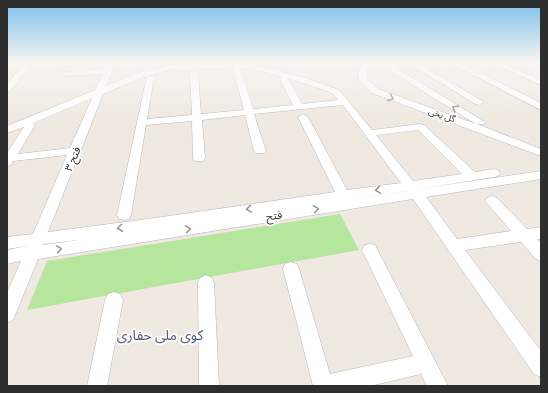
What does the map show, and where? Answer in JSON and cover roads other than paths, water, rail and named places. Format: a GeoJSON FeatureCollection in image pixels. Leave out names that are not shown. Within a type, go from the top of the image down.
{"type":"FeatureCollection","features":[{"type":"Feature","properties":{"kind":"street"},"geometry":{"type":"LineString","coordinates":[[7,89],[14,81]]}},
{"type":"Feature","properties":{"kind":"street","name":"فتح ۳"},"geometry":{"type":"LineString","coordinates":[[7,314],[104,81]]}},
{"type":"Feature","properties":{"kind":"street"},"geometry":{"type":"LineString","coordinates":[[7,130],[125,81]]}},
{"type":"Feature","properties":{"kind":"street"},"geometry":{"type":"LineString","coordinates":[[124,215],[149,81]]}},
{"type":"Feature","properties":{"kind":"street"},"geometry":{"type":"LineString","coordinates":[[194,81],[199,158]]}},
{"type":"Feature","properties":{"kind":"street"},"geometry":{"type":"LineString","coordinates":[[240,81],[260,151]]}},
{"type":"Feature","properties":{"kind":"street"},"geometry":{"type":"LineString","coordinates":[[285,81],[343,195]]}},
{"type":"Feature","properties":{"kind":"street"},"geometry":{"type":"LineString","coordinates":[[307,81],[336,92],[345,102],[412,190],[540,366]]}},
{"type":"Feature","properties":{"kind":"street","name":"گل یخی"},"geometry":{"type":"LineString","coordinates":[[364,81],[375,91],[478,128],[541,153]]}},
{"type":"Feature","properties":{"kind":"street","name":"گل یخی"},"geometry":{"type":"LineString","coordinates":[[414,81],[475,120],[541,147]]}},
{"type":"Feature","properties":{"kind":"street"},"geometry":{"type":"LineString","coordinates":[[418,84],[430,81]]}},
{"type":"Feature","properties":{"kind":"street"},"geometry":{"type":"LineString","coordinates":[[444,81],[478,102]]}},
{"type":"Feature","properties":{"kind":"street"},"geometry":{"type":"LineString","coordinates":[[490,81],[541,107]]}},
{"type":"Feature","properties":{"kind":"street"},"geometry":{"type":"LineString","coordinates":[[142,123],[249,112],[301,112],[345,102]]}},
{"type":"Feature","properties":{"kind":"street"},"geometry":{"type":"LineString","coordinates":[[8,160],[30,126]]}},
{"type":"Feature","properties":{"kind":"street"},"geometry":{"type":"LineString","coordinates":[[369,133],[420,127],[472,176]]}},
{"type":"Feature","properties":{"kind":"street"},"geometry":{"type":"LineString","coordinates":[[8,160],[76,151]]}},
{"type":"Feature","properties":{"kind":"street","name":"فتح"},"geometry":{"type":"LineString","coordinates":[[7,258],[36,246],[148,225],[343,195],[412,190],[472,176],[541,166]]}},
{"type":"Feature","properties":{"kind":"street","name":"فتح"},"geometry":{"type":"LineString","coordinates":[[7,243],[36,246],[412,190],[541,175]]}},
{"type":"Feature","properties":{"kind":"street"},"geometry":{"type":"LineString","coordinates":[[492,201],[541,254]]}},
{"type":"Feature","properties":{"kind":"street"},"geometry":{"type":"LineString","coordinates":[[453,246],[541,233]]}},
{"type":"Feature","properties":{"kind":"street"},"geometry":{"type":"LineString","coordinates":[[370,250],[438,386]]}},
{"type":"Feature","properties":{"kind":"street"},"geometry":{"type":"LineString","coordinates":[[291,269],[324,386],[426,363]]}},
{"type":"Feature","properties":{"kind":"street"},"geometry":{"type":"LineString","coordinates":[[206,283],[209,386]]}},
{"type":"Feature","properties":{"kind":"street"},"geometry":{"type":"LineString","coordinates":[[97,386],[114,300]]}},
{"type":"Feature","properties":{"kind":"district","name":"کوی ملی حفاری"},"geometry":{"type":"Point","coordinates":[160,335]}}]}
